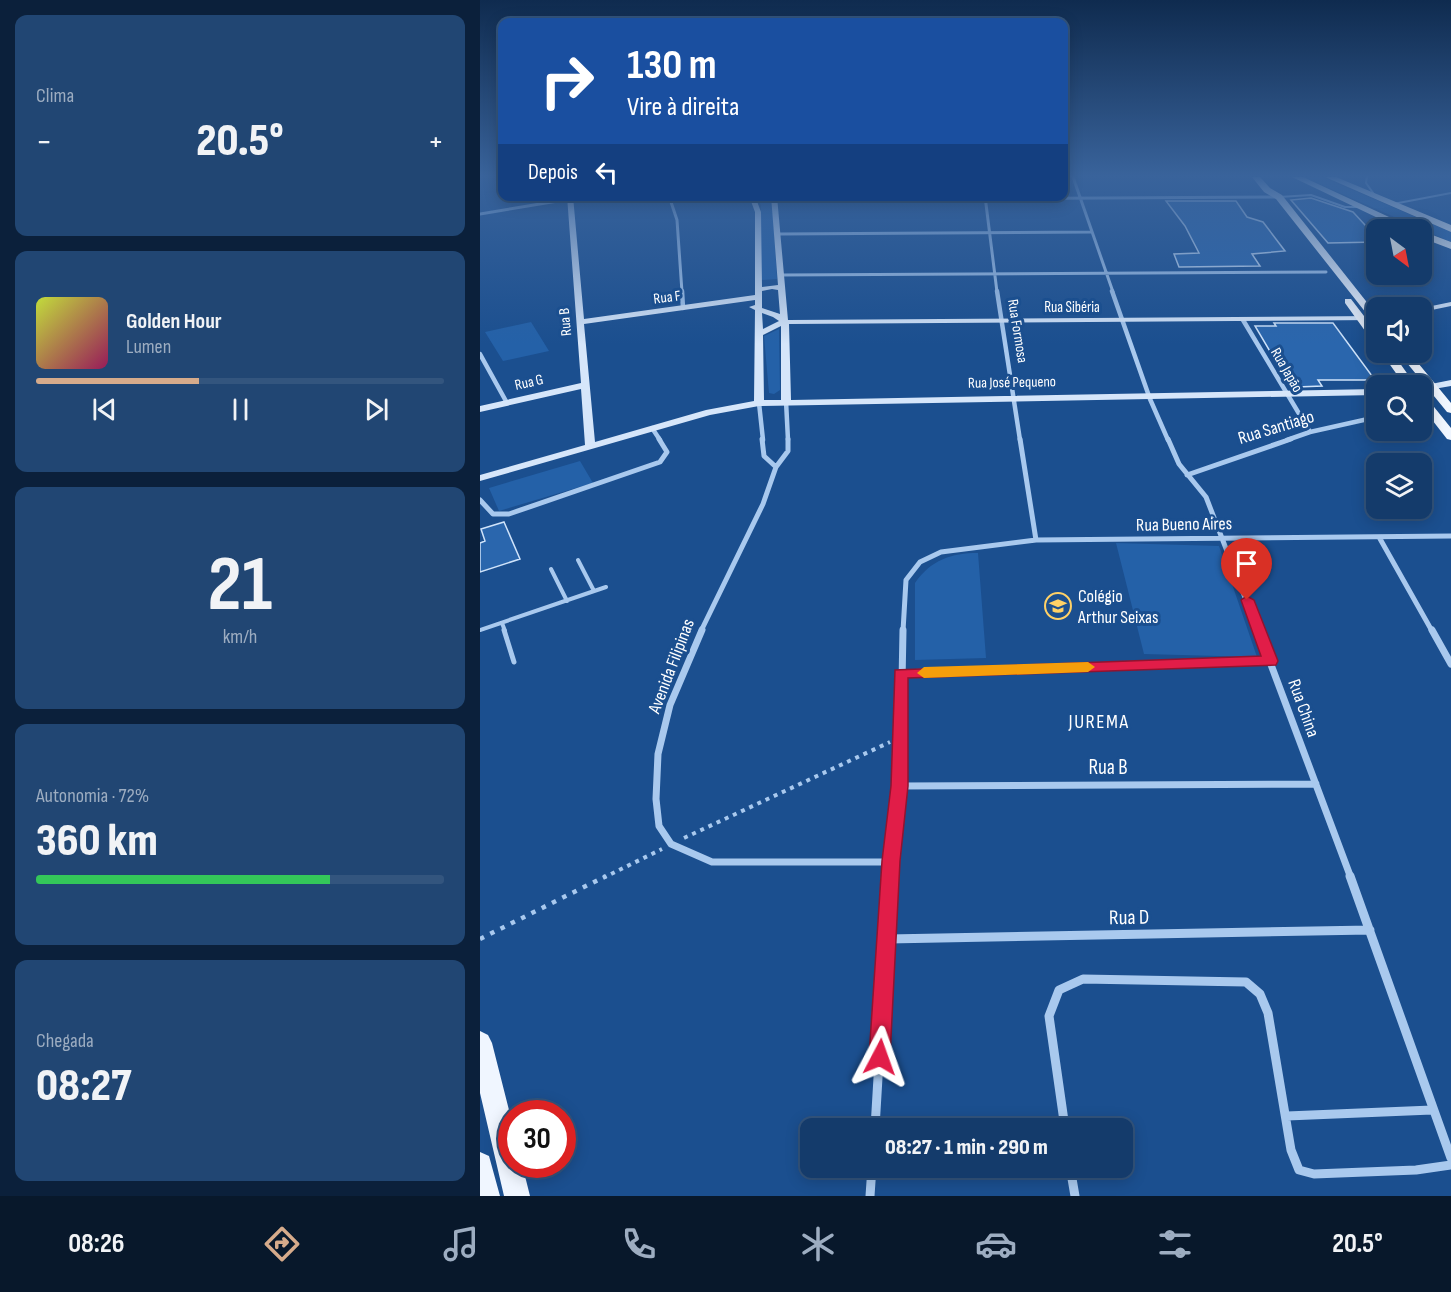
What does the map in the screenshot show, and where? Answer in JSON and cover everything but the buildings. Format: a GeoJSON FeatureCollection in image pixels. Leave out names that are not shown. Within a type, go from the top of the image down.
{"type":"FeatureCollection","features":[{"type":"Feature","properties":{"kind":"highway"},"geometry":{"type":"LineString","coordinates":[[1432,238],[1451,246]]}},
{"type":"Feature","properties":{"kind":"main road","name":"Rua B"},"geometry":{"type":"LineString","coordinates":[[573,233],[590,446]]}},
{"type":"Feature","properties":{"kind":"main road"},"geometry":{"type":"LineString","coordinates":[[758,233],[759,403]]}},
{"type":"Feature","properties":{"kind":"main road"},"geometry":{"type":"LineString","coordinates":[[1296,233],[1366,326]]}},
{"type":"Feature","properties":{"kind":"main road"},"geometry":{"type":"LineString","coordinates":[[1308,233],[1366,306]]}},
{"type":"Feature","properties":{"kind":"main road","name":"Avenida Filipinas"},"geometry":{"type":"LineString","coordinates":[[778,234],[786,401]]}},
{"type":"Feature","properties":{"kind":"main road","name":"Rua F"},"geometry":{"type":"LineString","coordinates":[[580,322],[709,306],[781,281]]}},
{"type":"Feature","properties":{"kind":"main road"},"geometry":{"type":"LineString","coordinates":[[1432,308],[1451,304]]}},
{"type":"Feature","properties":{"kind":"main road"},"geometry":{"type":"LineString","coordinates":[[709,306],[758,308],[784,322]]}},
{"type":"Feature","properties":{"kind":"main road","name":"Rua Sibéria"},"geometry":{"type":"LineString","coordinates":[[784,322],[1366,319]]}},
{"type":"Feature","properties":{"kind":"main road"},"geometry":{"type":"LineString","coordinates":[[760,333],[784,322]]}},
{"type":"Feature","properties":{"kind":"main road"},"geometry":{"type":"LineString","coordinates":[[1394,363],[1404,375]]}},
{"type":"Feature","properties":{"kind":"main road"},"geometry":{"type":"LineString","coordinates":[[1432,387],[1451,384]]}},
{"type":"Feature","properties":{"kind":"main road"},"geometry":{"type":"LineString","coordinates":[[1441,399],[1451,384]]}},
{"type":"Feature","properties":{"kind":"main road","name":"Rua G"},"geometry":{"type":"LineString","coordinates":[[480,410],[585,385]]}},
{"type":"Feature","properties":{"kind":"main road","name":"Rua José Pequeno"},"geometry":{"type":"LineString","coordinates":[[480,478],[727,407],[759,403],[1366,392]]}},
{"type":"Feature","properties":{"kind":"main road"},"geometry":{"type":"LineString","coordinates":[[1432,392],[1451,410]]}},
{"type":"Feature","properties":{"kind":"main road"},"geometry":{"type":"LineString","coordinates":[[1432,417],[1451,436]]}},
{"type":"Feature","properties":{"kind":"main road"},"geometry":{"type":"LineString","coordinates":[[480,1043],[518,1196]]}},
{"type":"Feature","properties":{"kind":"main road"},"geometry":{"type":"LineString","coordinates":[[480,1164],[488,1196]]}},
{"type":"Feature","properties":{"kind":"street"},"geometry":{"type":"LineString","coordinates":[[678,233],[683,308]]}},
{"type":"Feature","properties":{"kind":"street","name":"Rua Formosa"},"geometry":{"type":"LineString","coordinates":[[990,233],[994,273],[1036,540]]}},
{"type":"Feature","properties":{"kind":"street"},"geometry":{"type":"LineString","coordinates":[[778,234],[1009,233]]}},
{"type":"Feature","properties":{"kind":"street","name":"Rua China"},"geometry":{"type":"LineString","coordinates":[[1091,233],[1149,395],[1173,452],[1212,508],[1370,930],[1432,1110],[1451,1158]]}},
{"type":"Feature","properties":{"kind":"street"},"geometry":{"type":"LineString","coordinates":[[781,281],[994,273],[1326,273]]}},
{"type":"Feature","properties":{"kind":"street","name":"Rua Japão"},"geometry":{"type":"LineString","coordinates":[[1243,320],[1310,432]]}},
{"type":"Feature","properties":{"kind":"street"},"geometry":{"type":"LineString","coordinates":[[480,354],[507,403]]}},
{"type":"Feature","properties":{"kind":"street","name":"Avenida Filipinas"},"geometry":{"type":"LineString","coordinates":[[671,844],[659,826],[656,799],[658,754],[670,705],[687,660],[763,504],[776,467],[788,451],[786,401]]}},
{"type":"Feature","properties":{"kind":"street"},"geometry":{"type":"LineString","coordinates":[[759,403],[764,456],[776,467]]}},
{"type":"Feature","properties":{"kind":"street","name":"Rua Santiago"},"geometry":{"type":"LineString","coordinates":[[1187,475],[1310,432],[1366,419]]}},
{"type":"Feature","properties":{"kind":"street"},"geometry":{"type":"LineString","coordinates":[[480,501],[493,514],[509,514],[660,462],[666,458],[667,452],[652,428]]}},
{"type":"Feature","properties":{"kind":"street","name":"Rua Bueno Aires"},"geometry":{"type":"LineString","coordinates":[[900,673],[906,580],[920,562],[941,552],[1036,540],[1451,536]]}},
{"type":"Feature","properties":{"kind":"street"},"geometry":{"type":"LineString","coordinates":[[1379,537],[1451,664]]}},
{"type":"Feature","properties":{"kind":"street"},"geometry":{"type":"LineString","coordinates":[[876,1118],[891,861],[900,786],[900,673],[1270,661]]}},
{"type":"Feature","properties":{"kind":"street","name":"Rua B"},"geometry":{"type":"LineString","coordinates":[[900,786],[1316,784]]}},
{"type":"Feature","properties":{"kind":"street"},"geometry":{"type":"LineString","coordinates":[[671,844],[711,862],[891,861]]}},
{"type":"Feature","properties":{"kind":"street","name":"Rua D"},"geometry":{"type":"LineString","coordinates":[[888,939],[1370,930]]}},
{"type":"Feature","properties":{"kind":"street"},"geometry":{"type":"LineString","coordinates":[[1064,1118],[1049,1016],[1059,990],[1083,979],[1246,982],[1260,994],[1268,1013],[1291,1150],[1299,1170],[1314,1174],[1416,1170],[1451,1165]]}},
{"type":"Feature","properties":{"kind":"street"},"geometry":{"type":"LineString","coordinates":[[1287,1116],[1432,1110]]}},
{"type":"Feature","properties":{"kind":"street"},"geometry":{"type":"LineString","coordinates":[[870,1196],[871,1178]]}},
{"type":"Feature","properties":{"kind":"street"},"geometry":{"type":"LineString","coordinates":[[1072,1178],[1075,1196]]}},
{"type":"Feature","properties":{"kind":"lane"},"geometry":{"type":"LineString","coordinates":[[578,560],[594,591]]}},
{"type":"Feature","properties":{"kind":"lane"},"geometry":{"type":"LineString","coordinates":[[551,569],[567,600]]}},
{"type":"Feature","properties":{"kind":"lane"},"geometry":{"type":"LineString","coordinates":[[480,630],[606,587]]}},
{"type":"Feature","properties":{"kind":"lane"},"geometry":{"type":"LineString","coordinates":[[502,623],[514,662]]}},
{"type":"Feature","properties":{"kind":"path"},"geometry":{"type":"LineString","coordinates":[[480,939],[671,844],[900,737]]}},
{"type":"Feature","properties":{"kind":"shaded area"},"geometry":{"type":"Polygon","coordinates":[[[761,233],[774,233],[777,279],[761,280],[761,233]]]}},
{"type":"Feature","properties":{"kind":"shaded area"},"geometry":{"type":"Polygon","coordinates":[[[1432,233],[1451,233],[1451,242],[1432,234],[1432,233]]]}},
{"type":"Feature","properties":{"kind":"shaded area"},"geometry":{"type":"Polygon","coordinates":[[[531,322],[549,351],[503,361],[485,332],[531,322]]]}},
{"type":"Feature","properties":{"kind":"shaded area"},"geometry":{"type":"Polygon","coordinates":[[[779,329],[780,390],[774,394],[769,393],[764,336],[779,329]]]}},
{"type":"Feature","properties":{"kind":"shaded area"},"geometry":{"type":"Polygon","coordinates":[[[580,461],[593,483],[499,511],[489,488],[580,461]]]}},
{"type":"Feature","properties":{"kind":"shaded area"},"geometry":{"type":"Polygon","coordinates":[[[1116,543],[1219,546],[1257,657],[1144,654],[1116,543]]]}},
{"type":"Feature","properties":{"kind":"shaded area"},"geometry":{"type":"Polygon","coordinates":[[[978,553],[986,658],[915,660],[915,583],[921,575],[942,559],[959,554],[978,553]]]}},
{"type":"Feature","properties":{"kind":"slow traffic"},"geometry":{"type":"LineString","coordinates":[[924,673],[1088,667]]}},
{"type":"Feature","properties":{"kind":"place","name":"Colégio Arthur Seixas"},"geometry":{"type":"Point","coordinates":[1058,606]}},
{"type":"Feature","properties":{"kind":"district","name":"JUREMA"},"geometry":{"type":"Point","coordinates":[1099,721]}},
{"type":"Feature","properties":{"kind":"route"},"geometry":{"type":"LineString","coordinates":[[880,1057],[891,861],[900,786],[900,673],[1270,661],[1247,600]]}}]}
